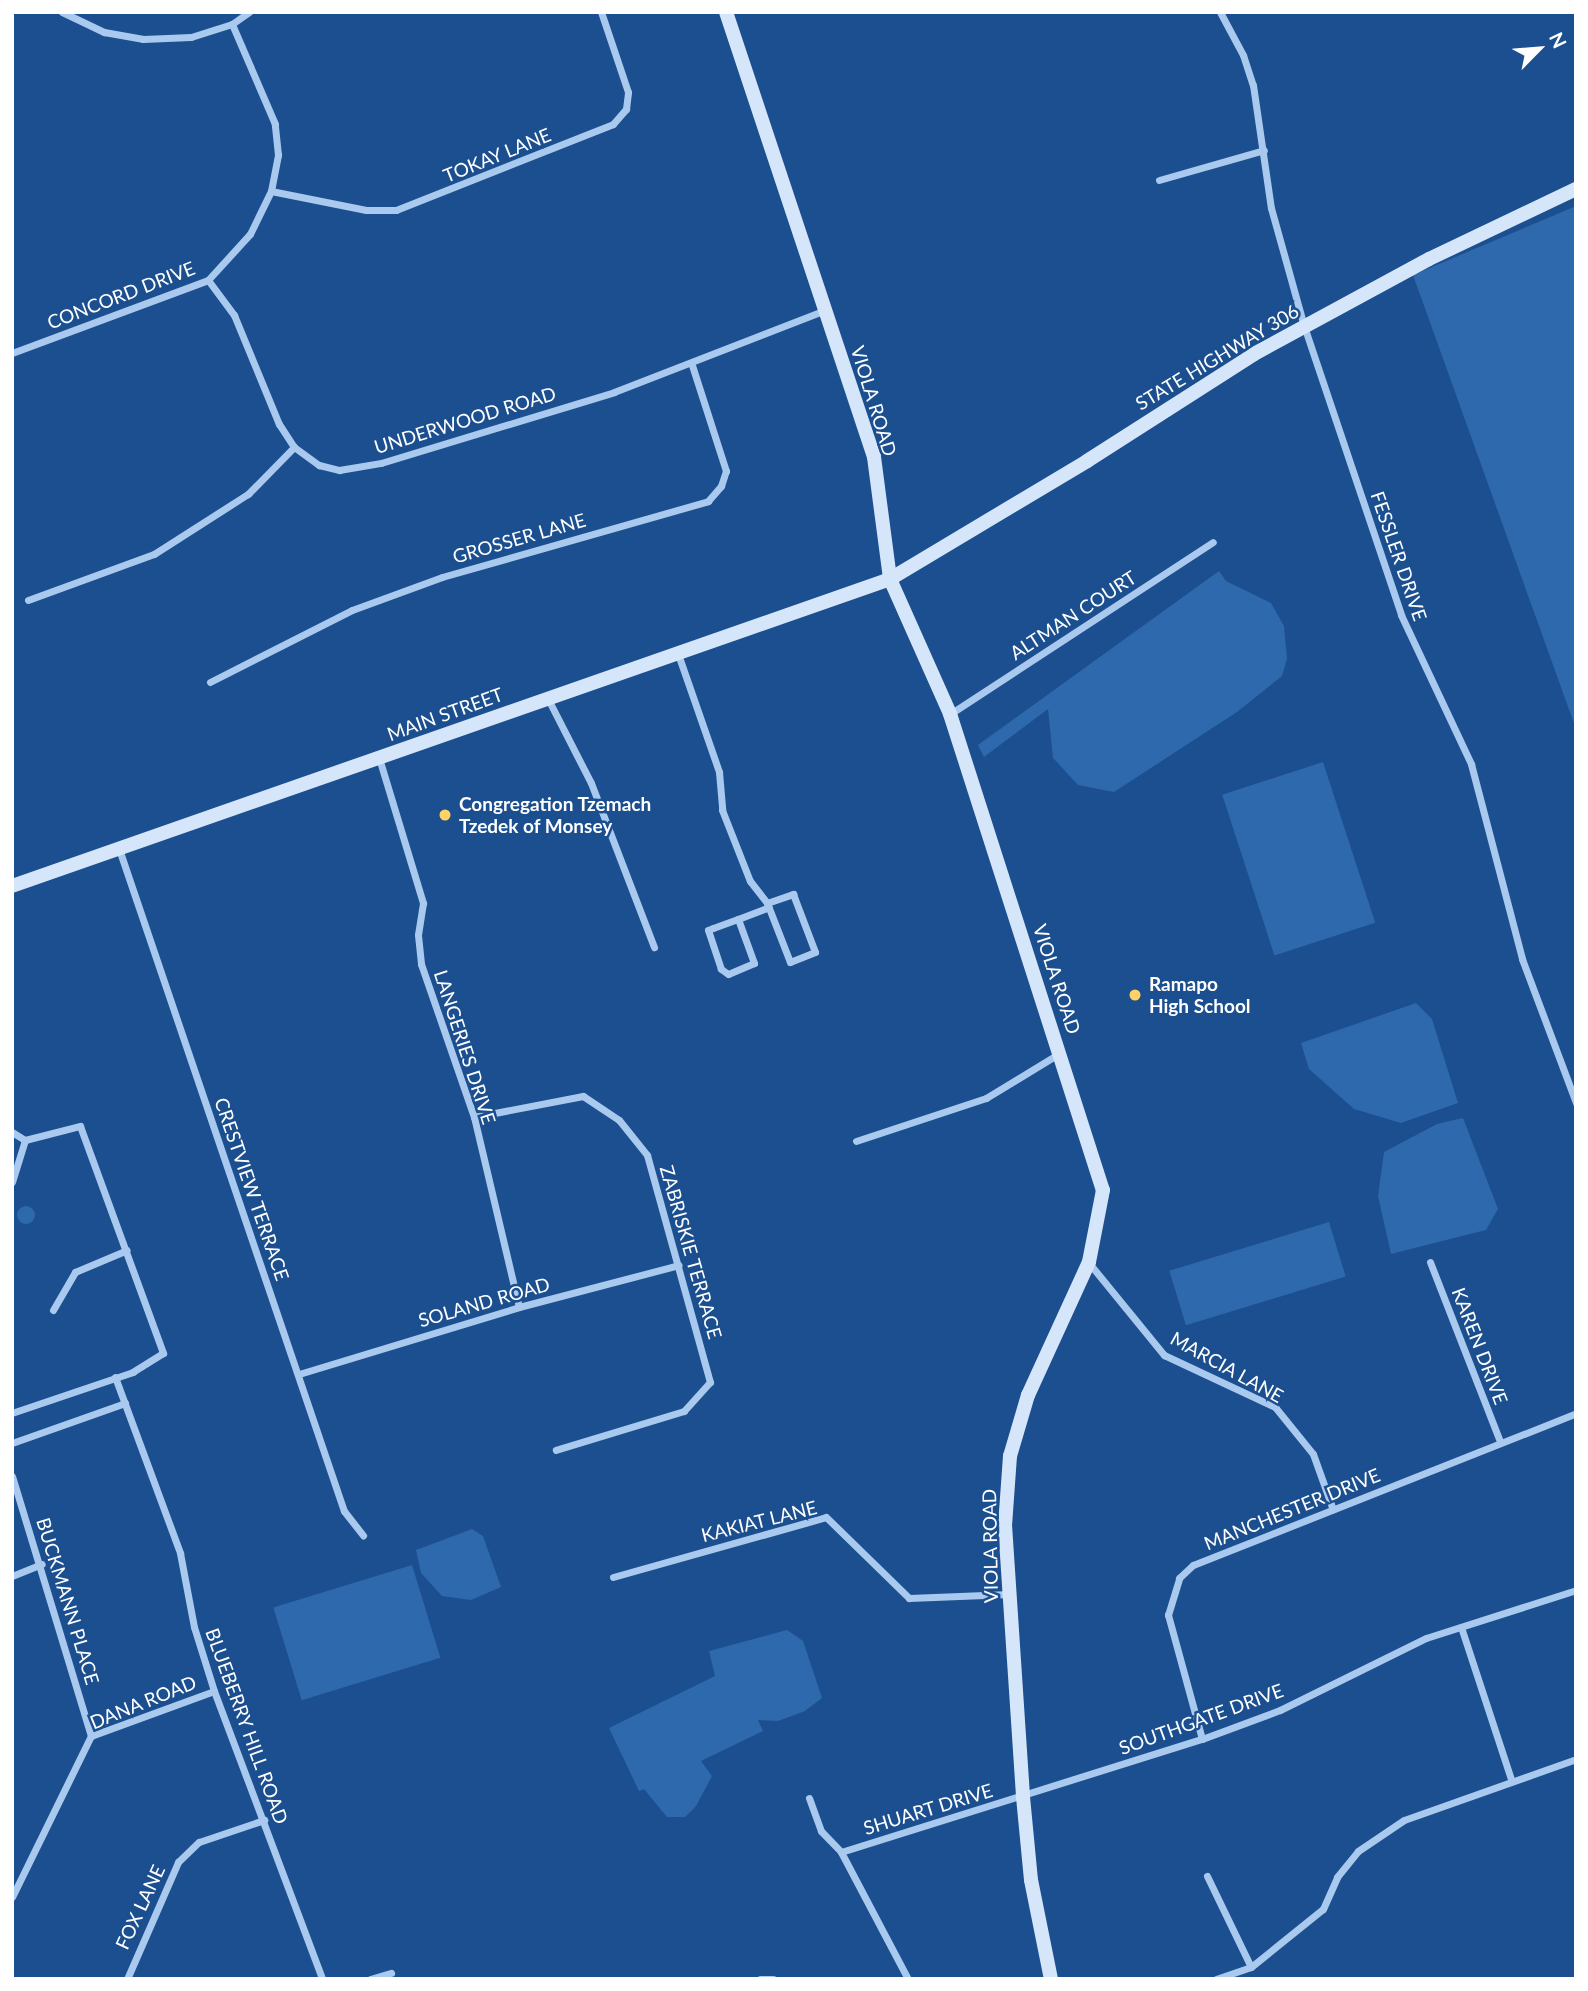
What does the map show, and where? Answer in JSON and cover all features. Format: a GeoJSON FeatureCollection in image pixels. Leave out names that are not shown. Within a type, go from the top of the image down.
{"type":"FeatureCollection","features":[{"type":"Feature","properties":{"kind":"street"},"geometry":{"type":"LineString","coordinates":[[62,12],[104,32],[143,39],[191,37],[232,24],[249,12]]}},
{"type":"Feature","properties":{"kind":"street","name":"TOKAY LANE"},"geometry":{"type":"LineString","coordinates":[[271,191],[366,209],[396,210],[613,124],[626,109],[628,92],[601,12]]}},
{"type":"Feature","properties":{"kind":"street","name":"VIOLA ROAD"},"geometry":{"type":"LineString","coordinates":[[726,12],[874,457],[890,579],[950,714],[1061,1052],[1103,1190],[1089,1262],[1028,1395],[1010,1456],[1005,1525],[1031,1880],[1051,1979]]}},
{"type":"Feature","properties":{"kind":"street","name":"FESSLER DRIVE"},"geometry":{"type":"LineString","coordinates":[[1220,12],[1243,55],[1264,150],[1271,208],[1304,326],[1401,615],[1471,764],[1522,960],[1576,1103]]}},
{"type":"Feature","properties":{"kind":"street","name":"CONCORD DRIVE"},"geometry":{"type":"LineString","coordinates":[[12,353],[208,280],[250,234],[271,191],[278,155],[275,124],[232,24]]}},
{"type":"Feature","properties":{"kind":"street"},"geometry":{"type":"LineString","coordinates":[[1159,180],[1264,150]]}},
{"type":"Feature","properties":{"kind":"street","name":"STATE HIGHWAY 306"},"geometry":{"type":"LineString","coordinates":[[890,579],[1304,326],[1576,189]]}},
{"type":"Feature","properties":{"kind":"street","name":"UNDERWOOD ROAD"},"geometry":{"type":"LineString","coordinates":[[208,280],[234,315],[279,424],[294,447],[319,465],[358,470],[692,365],[825,310]]}},
{"type":"Feature","properties":{"kind":"street","name":"GROSSER LANE"},"geometry":{"type":"LineString","coordinates":[[210,682],[352,610],[416,586],[541,545],[687,510],[708,501],[721,486],[726,471],[692,365]]}},
{"type":"Feature","properties":{"kind":"street"},"geometry":{"type":"LineString","coordinates":[[28,600],[154,554],[177,541],[248,494],[294,447]]}},
{"type":"Feature","properties":{"kind":"street","name":"ALTMAN COURT"},"geometry":{"type":"LineString","coordinates":[[950,714],[1213,542]]}},
{"type":"Feature","properties":{"kind":"street","name":"MAIN STREET"},"geometry":{"type":"LineString","coordinates":[[12,886],[890,579]]}},
{"type":"Feature","properties":{"kind":"street"},"geometry":{"type":"LineString","coordinates":[[678,654],[719,772],[722,810],[750,881],[768,905],[790,962],[815,952],[793,894],[768,905],[738,919],[708,930],[721,969],[728,974],[754,963],[738,919]]}},
{"type":"Feature","properties":{"kind":"street"},"geometry":{"type":"LineString","coordinates":[[547,698],[591,783],[654,947]]}},
{"type":"Feature","properties":{"kind":"street","name":"LANGERIES DRIVE"},"geometry":{"type":"LineString","coordinates":[[379,758],[423,902],[418,935],[421,964],[474,1117],[519,1307]]}},
{"type":"Feature","properties":{"kind":"street","name":"CRESTVIEW TERRACE"},"geometry":{"type":"LineString","coordinates":[[119,849],[344,1511],[363,1535]]}},
{"type":"Feature","properties":{"kind":"street"},"geometry":{"type":"LineString","coordinates":[[856,1141],[986,1098],[1061,1052]]}},
{"type":"Feature","properties":{"kind":"street","name":"ZABRISKIE TERRACE"},"geometry":{"type":"LineString","coordinates":[[474,1117],[583,1096],[619,1120],[647,1155],[710,1382],[684,1411],[556,1450]]}},
{"type":"Feature","properties":{"kind":"street"},"geometry":{"type":"LineString","coordinates":[[12,1132],[25,1140],[80,1126],[163,1353],[133,1372],[12,1413]]}},
{"type":"Feature","properties":{"kind":"street"},"geometry":{"type":"LineString","coordinates":[[12,1182],[25,1140]]}},
{"type":"Feature","properties":{"kind":"street"},"geometry":{"type":"LineString","coordinates":[[53,1310],[75,1272],[127,1250]]}},
{"type":"Feature","properties":{"kind":"street","name":"MARCIA LANE"},"geometry":{"type":"LineString","coordinates":[[1089,1262],[1164,1355],[1275,1407],[1313,1454],[1333,1510]]}},
{"type":"Feature","properties":{"kind":"street","name":"KAREN DRIVE"},"geometry":{"type":"LineString","coordinates":[[1430,1262],[1500,1441]]}},
{"type":"Feature","properties":{"kind":"street","name":"SOLAND ROAD"},"geometry":{"type":"LineString","coordinates":[[299,1374],[519,1307],[679,1265]]}},
{"type":"Feature","properties":{"kind":"street","name":"BLUEBERRY HILL ROAD"},"geometry":{"type":"LineString","coordinates":[[115,1377],[180,1553],[194,1627],[214,1691],[322,1979]]}},
{"type":"Feature","properties":{"kind":"street"},"geometry":{"type":"LineString","coordinates":[[12,1443],[125,1403]]}},
{"type":"Feature","properties":{"kind":"street","name":"MANCHESTER DRIVE"},"geometry":{"type":"LineString","coordinates":[[1202,1739],[1168,1615],[1179,1578],[1193,1565],[1576,1413]]}},
{"type":"Feature","properties":{"kind":"street","name":"BUCKMANN PLACE"},"geometry":{"type":"LineString","coordinates":[[12,1476],[42,1564],[91,1735]]}},
{"type":"Feature","properties":{"kind":"street","name":"KAKIAT LANE"},"geometry":{"type":"LineString","coordinates":[[613,1577],[826,1517],[909,1598],[1010,1594]]}},
{"type":"Feature","properties":{"kind":"street"},"geometry":{"type":"LineString","coordinates":[[12,1576],[42,1564]]}},
{"type":"Feature","properties":{"kind":"street","name":"SOUTHGATE DRIVE"},"geometry":{"type":"LineString","coordinates":[[1023,1797],[1202,1739],[1280,1710],[1394,1651],[1461,1626],[1576,1590]]}},
{"type":"Feature","properties":{"kind":"street"},"geometry":{"type":"LineString","coordinates":[[1461,1626],[1511,1779]]}},
{"type":"Feature","properties":{"kind":"street","name":"DANA ROAD"},"geometry":{"type":"LineString","coordinates":[[12,1897],[91,1735],[214,1691]]}},
{"type":"Feature","properties":{"kind":"street"},"geometry":{"type":"LineString","coordinates":[[1216,1979],[1251,1967],[1323,1909],[1337,1877],[1358,1851],[1404,1820],[1511,1779],[1576,1759]]}},
{"type":"Feature","properties":{"kind":"street","name":"SHUART DRIVE"},"geometry":{"type":"LineString","coordinates":[[841,1852],[1023,1797]]}},
{"type":"Feature","properties":{"kind":"street"},"geometry":{"type":"LineString","coordinates":[[809,1798],[821,1831],[841,1852],[908,1979]]}},
{"type":"Feature","properties":{"kind":"street","name":"FOX LANE"},"geometry":{"type":"LineString","coordinates":[[127,1979],[178,1862],[199,1842],[264,1820]]}},
{"type":"Feature","properties":{"kind":"street"},"geometry":{"type":"LineString","coordinates":[[1207,1876],[1251,1967]]}},
{"type":"Feature","properties":{"kind":"street"},"geometry":{"type":"LineString","coordinates":[[370,1979],[391,1973]]}},
{"type":"Feature","properties":{"kind":"street"},"geometry":{"type":"LineString","coordinates":[[760,1979],[773,1979]]}},
{"type":"Feature","properties":{"kind":"shaded area"},"geometry":{"type":"Polygon","coordinates":[[[1576,206],[1576,729],[1413,275],[1576,206]]]}},
{"type":"Feature","properties":{"kind":"shaded area"},"geometry":{"type":"Polygon","coordinates":[[[1219,571],[1226,581],[1271,603],[1284,626],[1287,659],[1282,676],[1237,712],[1114,792],[1078,785],[1053,758],[1048,709],[984,757],[978,745],[1219,571]]]}},
{"type":"Feature","properties":{"kind":"shaded area"},"geometry":{"type":"Polygon","coordinates":[[[1323,762],[1375,923],[1274,955],[1222,795],[1323,762]]]}},
{"type":"Feature","properties":{"kind":"shaded area"},"geometry":{"type":"Polygon","coordinates":[[[1416,1003],[1432,1019],[1458,1103],[1401,1123],[1354,1109],[1309,1069],[1301,1043],[1416,1003]]]}},
{"type":"Feature","properties":{"kind":"shaded area"},"geometry":{"type":"Polygon","coordinates":[[[1463,1118],[1498,1209],[1486,1230],[1391,1254],[1378,1196],[1384,1152],[1437,1124],[1463,1118]]]}},
{"type":"Feature","properties":{"kind":"shaded area"},"geometry":{"type":"Polygon","coordinates":[[[26,1206],[32,1209],[35,1215],[32,1221],[26,1224],[20,1221],[17,1215],[20,1209],[26,1206]]]}},
{"type":"Feature","properties":{"kind":"shaded area"},"geometry":{"type":"Polygon","coordinates":[[[1329,1222],[1346,1277],[1186,1325],[1169,1271],[1329,1222]]]}},
{"type":"Feature","properties":{"kind":"shaded area"},"geometry":{"type":"Polygon","coordinates":[[[472,1529],[483,1536],[501,1587],[471,1600],[442,1596],[421,1573],[416,1550],[472,1529]]]}},
{"type":"Feature","properties":{"kind":"shaded area"},"geometry":{"type":"Polygon","coordinates":[[[412,1565],[440,1658],[302,1700],[273,1607],[412,1565]]]}},
{"type":"Feature","properties":{"kind":"shaded area"},"geometry":{"type":"Polygon","coordinates":[[[787,1630],[803,1641],[822,1698],[805,1711],[778,1721],[758,1720],[763,1731],[701,1761],[712,1776],[696,1806],[685,1817],[667,1817],[644,1789],[639,1791],[609,1728],[715,1676],[709,1651],[787,1630]]]}},
{"type":"Feature","properties":{"kind":"place","name":"Congregation Tzemach Tzedek of Monsey"},"geometry":{"type":"Point","coordinates":[445,815]}},
{"type":"Feature","properties":{"kind":"place","name":"Ramapo High School"},"geometry":{"type":"Point","coordinates":[1135,995]}}]}
